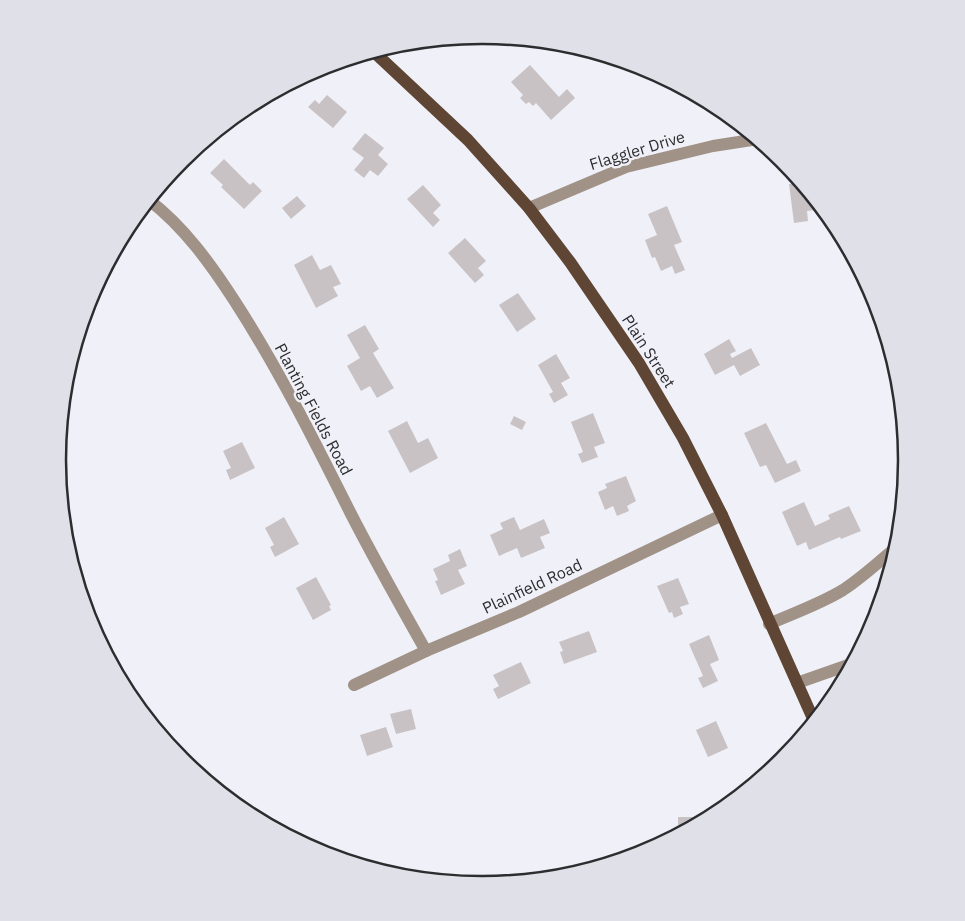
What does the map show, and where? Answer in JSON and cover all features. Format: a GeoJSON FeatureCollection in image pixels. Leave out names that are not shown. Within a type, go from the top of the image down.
{"type":"FeatureCollection","features":[{"type":"Feature","properties":{"kind":"main road","name":"Plain Street"},"geometry":{"type":"LineString","coordinates":[[379,57],[468,140],[529,208],[570,262],[639,363],[683,438],[722,515],[769,624],[812,716]]}},
{"type":"Feature","properties":{"kind":"street","name":"Flaggler Drive"},"geometry":{"type":"LineString","coordinates":[[529,208],[626,167],[713,146],[749,140]]}},
{"type":"Feature","properties":{"kind":"street","name":"Planting Fields Road"},"geometry":{"type":"LineString","coordinates":[[154,204],[185,234],[222,282],[254,332],[303,419],[373,558],[426,651]]}},
{"type":"Feature","properties":{"kind":"street","name":"Plainfield Road"},"geometry":{"type":"LineString","coordinates":[[354,685],[426,651],[519,612],[722,515]]}},
{"type":"Feature","properties":{"kind":"street"},"geometry":{"type":"LineString","coordinates":[[769,624],[842,591],[888,554]]}},
{"type":"Feature","properties":{"kind":"street"},"geometry":{"type":"LineString","coordinates":[[797,683],[844,666]]}},
{"type":"Feature","properties":{"kind":"building"},"geometry":{"type":"Polygon","coordinates":[[[530,65],[559,97],[567,89],[575,98],[551,120],[536,103],[533,106],[529,102],[526,104],[520,98],[523,95],[511,82],[530,65]]]}},
{"type":"Feature","properties":{"kind":"building"},"geometry":{"type":"Polygon","coordinates":[[[327,95],[347,112],[333,128],[308,107],[315,100],[319,104],[327,95]]]}},
{"type":"Feature","properties":{"kind":"building"},"geometry":{"type":"Polygon","coordinates":[[[365,133],[384,148],[378,155],[388,164],[378,176],[370,170],[364,178],[354,170],[364,158],[352,149],[365,133]]]}},
{"type":"Feature","properties":{"kind":"building"},"geometry":{"type":"Polygon","coordinates":[[[224,159],[250,185],[253,182],[262,191],[244,209],[221,187],[223,185],[210,173],[224,159]]]}},
{"type":"Feature","properties":{"kind":"building"},"geometry":{"type":"Polygon","coordinates":[[[789,184],[794,184],[815,210],[807,211],[808,221],[794,223],[789,184]]]}},
{"type":"Feature","properties":{"kind":"building"},"geometry":{"type":"Polygon","coordinates":[[[423,185],[441,205],[433,213],[440,220],[433,227],[407,199],[423,185]]]}},
{"type":"Feature","properties":{"kind":"building"},"geometry":{"type":"Polygon","coordinates":[[[297,196],[306,206],[291,219],[282,208],[297,196]]]}},
{"type":"Feature","properties":{"kind":"building"},"geometry":{"type":"Polygon","coordinates":[[[667,206],[682,242],[674,245],[685,270],[675,274],[672,266],[661,271],[655,257],[652,258],[645,240],[657,235],[648,214],[667,206]]]}},
{"type":"Feature","properties":{"kind":"building"},"geometry":{"type":"Polygon","coordinates":[[[465,238],[486,261],[478,268],[484,275],[475,283],[448,253],[465,238]]]}},
{"type":"Feature","properties":{"kind":"building"},"geometry":{"type":"Polygon","coordinates":[[[312,255],[320,270],[331,265],[341,284],[333,287],[338,296],[316,308],[294,265],[312,255]]]}},
{"type":"Feature","properties":{"kind":"building"},"geometry":{"type":"Polygon","coordinates":[[[518,293],[536,319],[517,332],[499,305],[518,293]]]}},
{"type":"Feature","properties":{"kind":"building"},"geometry":{"type":"Polygon","coordinates":[[[365,325],[379,349],[373,353],[394,388],[377,398],[370,386],[361,391],[347,366],[360,358],[347,335],[365,325]]]}},
{"type":"Feature","properties":{"kind":"building"},"geometry":{"type":"Polygon","coordinates":[[[729,339],[736,351],[730,354],[732,358],[751,348],[760,365],[740,376],[734,365],[715,375],[704,354],[729,339]]]}},
{"type":"Feature","properties":{"kind":"building"},"geometry":{"type":"Polygon","coordinates":[[[556,354],[570,378],[561,383],[568,395],[554,403],[549,394],[553,392],[538,365],[556,354]]]}},
{"type":"Feature","properties":{"kind":"building"},"geometry":{"type":"Polygon","coordinates":[[[593,413],[605,443],[594,447],[598,457],[582,463],[578,454],[583,452],[571,422],[593,413]]]}},
{"type":"Feature","properties":{"kind":"building"},"geometry":{"type":"Polygon","coordinates":[[[514,416],[526,422],[522,430],[510,424],[514,416]]]}},
{"type":"Feature","properties":{"kind":"building"},"geometry":{"type":"Polygon","coordinates":[[[407,421],[418,443],[428,438],[438,458],[410,473],[388,431],[407,421]]]}},
{"type":"Feature","properties":{"kind":"building"},"geometry":{"type":"Polygon","coordinates":[[[766,423],[787,464],[796,460],[801,471],[775,483],[766,465],[760,467],[744,433],[766,423]]]}},
{"type":"Feature","properties":{"kind":"building"},"geometry":{"type":"Polygon","coordinates":[[[242,442],[255,468],[230,480],[226,470],[231,468],[223,451],[242,442]]]}},
{"type":"Feature","properties":{"kind":"building"},"geometry":{"type":"Polygon","coordinates":[[[626,476],[636,501],[627,506],[629,511],[617,516],[613,506],[605,510],[598,492],[607,488],[605,484],[626,476]]]}},
{"type":"Feature","properties":{"kind":"building"},"geometry":{"type":"Polygon","coordinates":[[[804,502],[815,526],[830,519],[828,515],[849,506],[861,531],[841,539],[840,537],[809,550],[806,542],[797,546],[782,512],[804,502]]]}},
{"type":"Feature","properties":{"kind":"building"},"geometry":{"type":"Polygon","coordinates":[[[284,517],[299,544],[275,557],[270,547],[274,545],[265,528],[284,517]]]}},
{"type":"Feature","properties":{"kind":"building"},"geometry":{"type":"Polygon","coordinates":[[[514,517],[520,530],[544,519],[550,533],[540,537],[545,548],[521,558],[517,548],[499,556],[490,535],[503,529],[500,523],[514,517]]]}},
{"type":"Feature","properties":{"kind":"building"},"geometry":{"type":"Polygon","coordinates":[[[460,549],[467,566],[458,570],[465,584],[441,595],[435,581],[438,580],[433,569],[450,561],[448,555],[460,549]]]}},
{"type":"Feature","properties":{"kind":"building"},"geometry":{"type":"Polygon","coordinates":[[[316,577],[331,605],[329,606],[331,610],[313,620],[296,588],[316,577]]]}},
{"type":"Feature","properties":{"kind":"building"},"geometry":{"type":"Polygon","coordinates":[[[678,578],[689,604],[680,607],[683,614],[674,618],[672,612],[669,613],[657,586],[678,578]]]}},
{"type":"Feature","properties":{"kind":"building"},"geometry":{"type":"Polygon","coordinates":[[[589,631],[597,652],[564,664],[560,652],[563,651],[559,642],[589,631]]]}},
{"type":"Feature","properties":{"kind":"building"},"geometry":{"type":"Polygon","coordinates":[[[709,635],[719,660],[710,664],[718,681],[703,688],[698,678],[703,676],[689,644],[709,635]]]}},
{"type":"Feature","properties":{"kind":"building"},"geometry":{"type":"Polygon","coordinates":[[[521,662],[531,683],[498,699],[493,689],[499,686],[493,675],[521,662]]]}},
{"type":"Feature","properties":{"kind":"building"},"geometry":{"type":"Polygon","coordinates":[[[411,709],[416,729],[396,734],[390,714],[411,709]]]}},
{"type":"Feature","properties":{"kind":"building"},"geometry":{"type":"Polygon","coordinates":[[[716,721],[728,748],[708,757],[696,730],[716,721]]]}},
{"type":"Feature","properties":{"kind":"building"},"geometry":{"type":"Polygon","coordinates":[[[386,727],[393,747],[367,756],[360,735],[386,727]]]}},
{"type":"Feature","properties":{"kind":"building"},"geometry":{"type":"Polygon","coordinates":[[[678,817],[693,817],[693,820],[678,827],[678,817]]]}}]}
